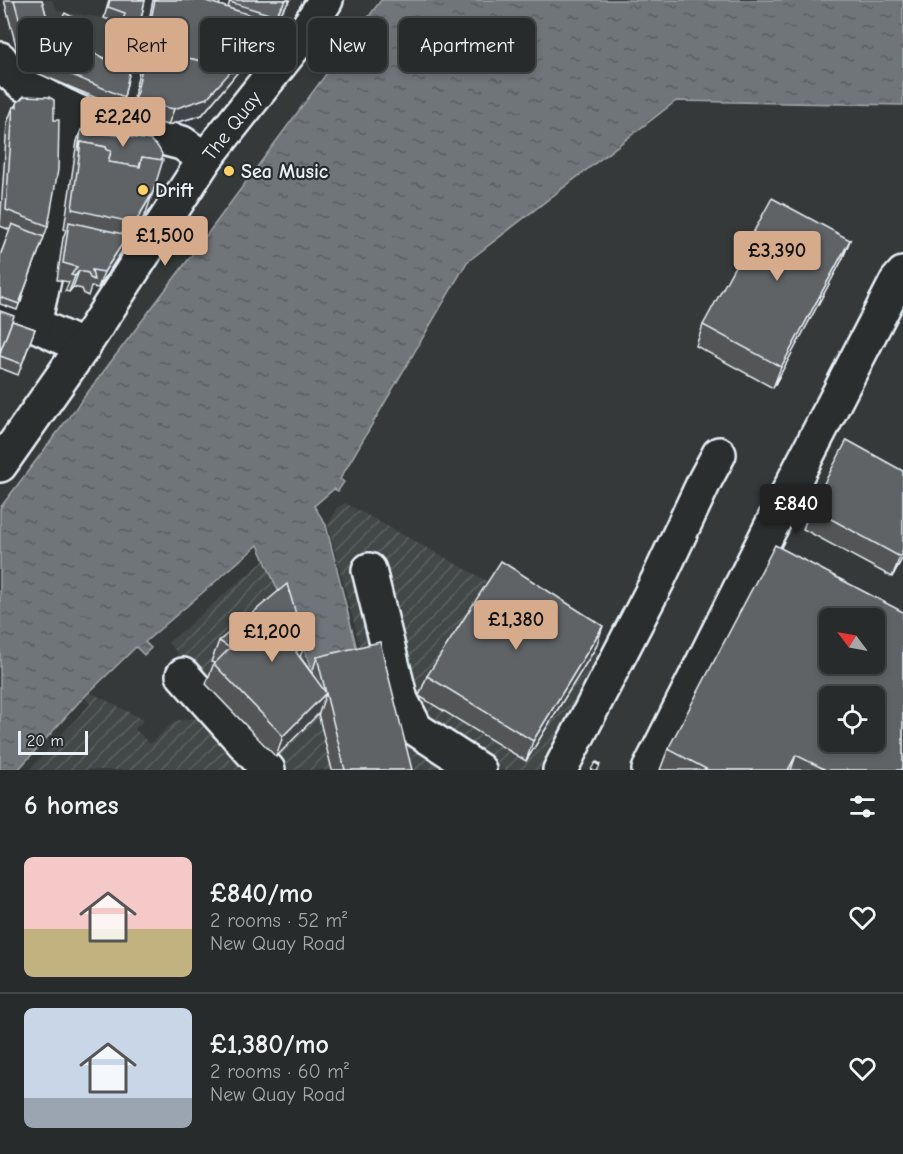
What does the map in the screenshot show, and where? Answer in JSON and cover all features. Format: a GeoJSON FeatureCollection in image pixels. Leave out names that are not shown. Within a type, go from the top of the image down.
{"type":"FeatureCollection","features":[{"type":"Feature","properties":{"kind":"street","name":"The Quay"},"geometry":{"type":"LineString","coordinates":[[0,465],[83,347],[205,159],[300,39],[326,0]]}},
{"type":"Feature","properties":{"kind":"street"},"geometry":{"type":"LineString","coordinates":[[3,74],[91,118],[182,143],[205,159]]}},
{"type":"Feature","properties":{"kind":"street"},"geometry":{"type":"LineString","coordinates":[[34,324],[57,221],[68,107]]}},
{"type":"Feature","properties":{"kind":"street"},"geometry":{"type":"LineString","coordinates":[[649,770],[761,546],[891,323],[897,281],[903,274]]}},
{"type":"Feature","properties":{"kind":"street"},"geometry":{"type":"LineString","coordinates":[[0,313],[34,324],[83,347]]}},
{"type":"Feature","properties":{"kind":"street"},"geometry":{"type":"LineString","coordinates":[[560,770],[720,454]]}},
{"type":"Feature","properties":{"kind":"street"},"geometry":{"type":"LineString","coordinates":[[761,546],[792,562]]}},
{"type":"Feature","properties":{"kind":"street"},"geometry":{"type":"LineString","coordinates":[[369,570],[401,700],[416,729],[479,770]]}},
{"type":"Feature","properties":{"kind":"street"},"geometry":{"type":"LineString","coordinates":[[183,675],[268,770]]}},
{"type":"Feature","properties":{"kind":"shaded area"},"geometry":{"type":"Polygon","coordinates":[[[4,0],[52,0],[58,11],[104,18],[144,0],[140,18],[105,18],[105,72],[128,72],[120,108],[35,72],[93,72],[93,18],[18,18],[18,38],[4,0]]]}},
{"type":"Feature","properties":{"kind":"shaded area"},"geometry":{"type":"Polygon","coordinates":[[[345,503],[473,573],[600,654],[601,672],[545,770],[283,770],[168,643],[280,546],[365,665],[328,525],[337,508],[345,503]]]}},
{"type":"Feature","properties":{"kind":"shaded area"},"geometry":{"type":"Polygon","coordinates":[[[90,692],[144,720],[135,729],[150,744],[175,721],[194,718],[207,725],[250,770],[29,770],[90,704],[84,698],[90,692]]]}},
{"type":"Feature","properties":{"kind":"water"},"geometry":{"type":"Polygon","coordinates":[[[381,0],[903,0],[903,105],[676,101],[467,262],[340,479],[344,482],[338,491],[334,489],[314,506],[326,525],[361,666],[316,677],[258,545],[145,642],[151,648],[144,655],[136,647],[79,702],[18,770],[0,770],[0,508],[328,72],[387,72],[387,18],[368,18],[381,0]]]}},
{"type":"Feature","properties":{"kind":"building"},"geometry":{"type":"Polygon","coordinates":[[[14,0],[42,0],[47,18],[19,18],[14,0]]]}},
{"type":"Feature","properties":{"kind":"building"},"geometry":{"type":"Polygon","coordinates":[[[110,0],[145,0],[141,18],[124,18],[125,13],[108,7],[110,0]]]}},
{"type":"Feature","properties":{"kind":"building"},"geometry":{"type":"Polygon","coordinates":[[[155,0],[203,0],[260,18],[200,18],[200,61],[188,58],[188,18],[151,18],[155,0]]]}},
{"type":"Feature","properties":{"kind":"building"},"geometry":{"type":"Polygon","coordinates":[[[231,0],[286,0],[275,16],[230,2],[231,0]]]}},
{"type":"Feature","properties":{"kind":"building"},"geometry":{"type":"Polygon","coordinates":[[[65,13],[74,18],[62,18],[65,13]]]}},
{"type":"Feature","properties":{"kind":"building"},"geometry":{"type":"Polygon","coordinates":[[[93,53],[105,58],[105,72],[129,72],[124,97],[65,72],[93,72],[93,53]]]}},
{"type":"Feature","properties":{"kind":"building"},"geometry":{"type":"Polygon","coordinates":[[[188,58],[200,61],[200,72],[230,72],[207,98],[174,109],[135,101],[141,72],[188,72],[188,58]]]}},
{"type":"Feature","properties":{"kind":"building"},"geometry":{"type":"Polygon","coordinates":[[[24,96],[49,97],[54,100],[54,120],[59,120],[58,170],[48,226],[6,210],[13,107],[17,107],[17,103],[24,96]]]}},
{"type":"Feature","properties":{"kind":"building"},"geometry":{"type":"Polygon","coordinates":[[[81,130],[150,140],[162,154],[161,160],[142,157],[139,167],[108,162],[111,151],[106,147],[81,142],[78,151],[81,130]]]}},
{"type":"Feature","properties":{"kind":"building"},"geometry":{"type":"Polygon","coordinates":[[[81,142],[106,147],[111,151],[108,162],[140,167],[142,157],[163,160],[153,192],[135,223],[72,209],[81,142]]]}},
{"type":"Feature","properties":{"kind":"building"},"geometry":{"type":"Polygon","coordinates":[[[772,198],[850,240],[781,367],[703,325],[772,198]]]}},
{"type":"Feature","properties":{"kind":"building"},"geometry":{"type":"Polygon","coordinates":[[[69,222],[128,235],[104,272],[92,270],[94,280],[88,273],[79,271],[75,276],[71,275],[77,267],[63,263],[69,222]]]}},
{"type":"Feature","properties":{"kind":"building"},"geometry":{"type":"Polygon","coordinates":[[[12,224],[44,237],[19,304],[0,297],[0,256],[12,224]]]}},
{"type":"Feature","properties":{"kind":"building"},"geometry":{"type":"Polygon","coordinates":[[[0,311],[14,316],[0,357],[0,311]]]}},
{"type":"Feature","properties":{"kind":"building"},"geometry":{"type":"Polygon","coordinates":[[[12,321],[35,329],[22,364],[0,356],[12,321]]]}},
{"type":"Feature","properties":{"kind":"building"},"geometry":{"type":"Polygon","coordinates":[[[847,440],[903,471],[903,550],[900,557],[811,508],[847,440]]]}},
{"type":"Feature","properties":{"kind":"building"},"geometry":{"type":"Polygon","coordinates":[[[775,545],[903,612],[902,770],[826,770],[796,755],[788,770],[708,770],[668,749],[775,545]]]}},
{"type":"Feature","properties":{"kind":"building"},"geometry":{"type":"Polygon","coordinates":[[[501,561],[603,626],[533,741],[427,676],[501,561]]]}},
{"type":"Feature","properties":{"kind":"building"},"geometry":{"type":"Polygon","coordinates":[[[287,584],[305,644],[296,652],[326,693],[283,736],[214,664],[230,648],[219,641],[287,584]]]}},
{"type":"Feature","properties":{"kind":"building"},"geometry":{"type":"Polygon","coordinates":[[[380,642],[412,770],[345,770],[317,657],[380,642]]]}},
{"type":"Feature","properties":{"kind":"railway"},"geometry":{"type":"LineString","coordinates":[[594,770],[597,765]]}},
{"type":"Feature","properties":{"kind":"place","name":"Sea Music"},"geometry":{"type":"Point","coordinates":[229,171]}},
{"type":"Feature","properties":{"kind":"place","name":"Drift"},"geometry":{"type":"Point","coordinates":[143,190]}}]}
